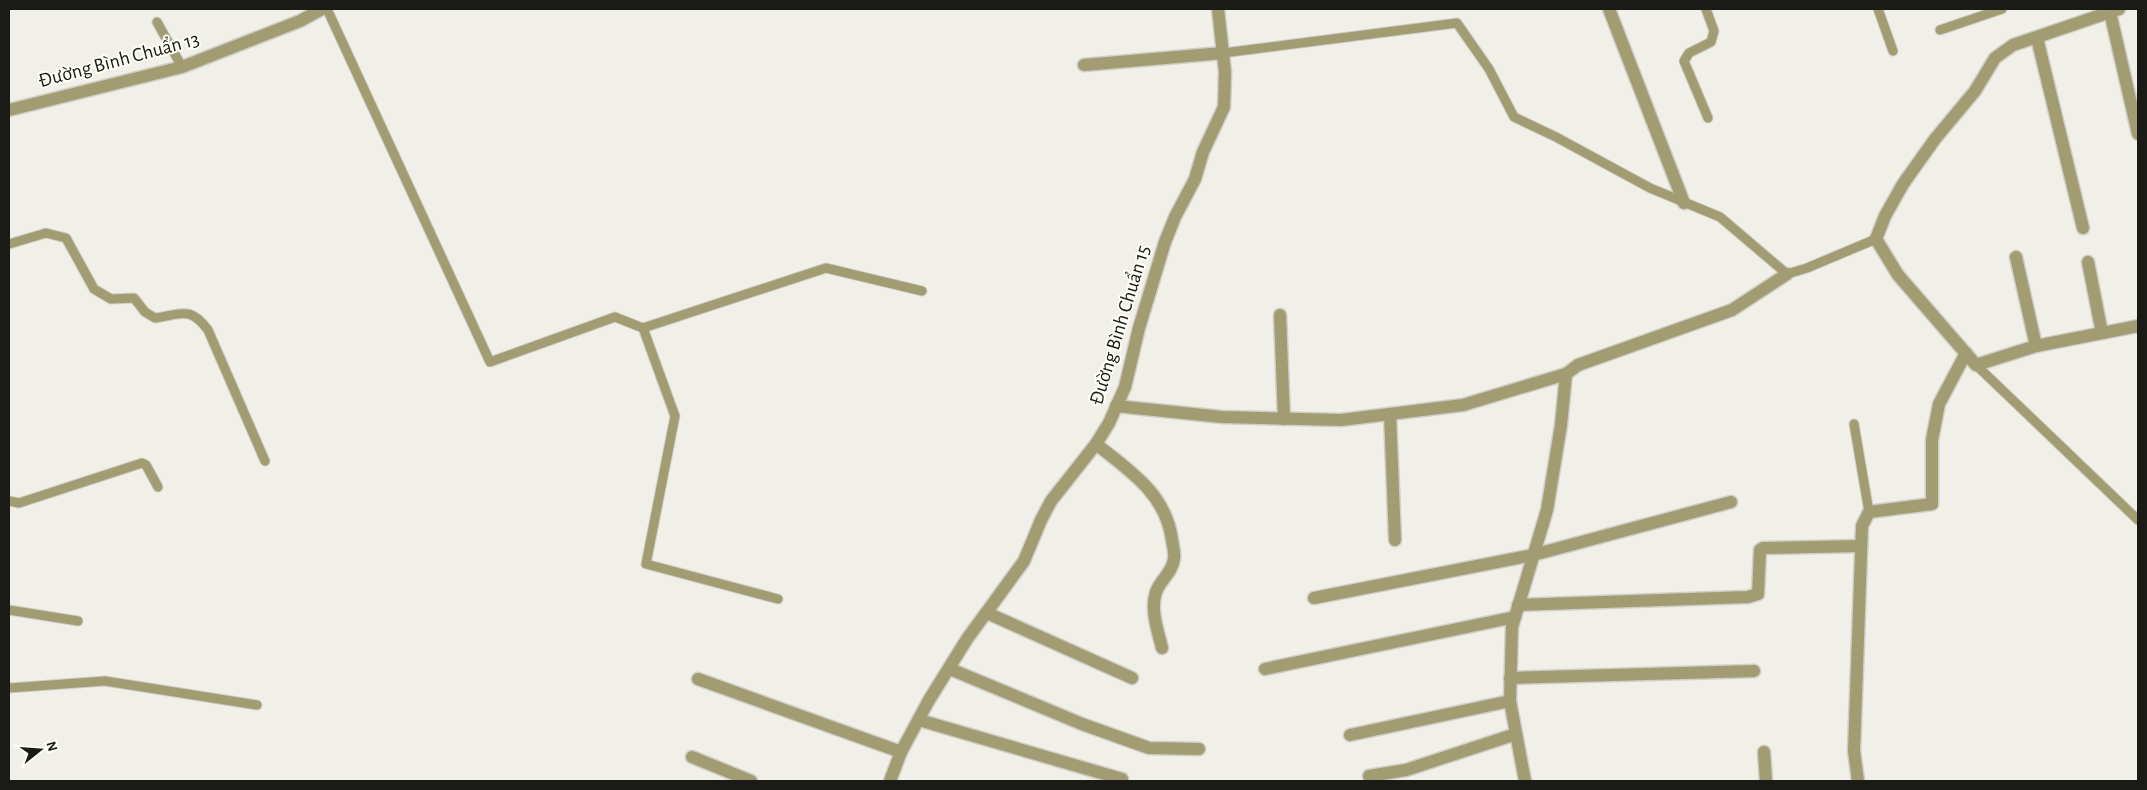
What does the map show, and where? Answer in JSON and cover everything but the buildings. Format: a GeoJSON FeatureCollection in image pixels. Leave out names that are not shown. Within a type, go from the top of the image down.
{"type":"FeatureCollection","features":[{"type":"Feature","properties":{"kind":"street","name":"Đường Bình Chuẩn 13"},"geometry":{"type":"LineString","coordinates":[[9,110],[182,67],[300,21],[322,9]]}},
{"type":"Feature","properties":{"kind":"street","name":"Đường Bình Chuẩn 15"},"geometry":{"type":"LineString","coordinates":[[890,781],[901,752],[967,639],[1024,561],[1051,500],[1096,444],[1109,423],[1125,387],[1139,328],[1165,242],[1175,217],[1195,180],[1203,152],[1224,107],[1226,84],[1218,9]]}},
{"type":"Feature","properties":{"kind":"street"},"geometry":{"type":"LineString","coordinates":[[1609,9],[1684,203]]}},
{"type":"Feature","properties":{"kind":"street"},"geometry":{"type":"LineString","coordinates":[[2138,134],[2114,10],[2014,45],[1995,58],[1975,91],[1935,139],[1903,184],[1885,216],[1876,239],[1898,275],[1976,364],[2036,346],[2138,326]]}},
{"type":"Feature","properties":{"kind":"street"},"geometry":{"type":"LineString","coordinates":[[2038,38],[2083,228]]}},
{"type":"Feature","properties":{"kind":"street"},"geometry":{"type":"LineString","coordinates":[[1084,65],[1223,53]]}},
{"type":"Feature","properties":{"kind":"street"},"geometry":{"type":"LineString","coordinates":[[2016,257],[2036,346]]}},
{"type":"Feature","properties":{"kind":"street"},"geometry":{"type":"LineString","coordinates":[[2088,262],[2102,333]]}},
{"type":"Feature","properties":{"kind":"street"},"geometry":{"type":"LineString","coordinates":[[1116,406],[1222,417],[1341,420],[1463,405],[1566,374],[1578,365],[1732,310],[1787,274]]}},
{"type":"Feature","properties":{"kind":"street"},"geometry":{"type":"LineString","coordinates":[[1280,315],[1284,419]]}},
{"type":"Feature","properties":{"kind":"street"},"geometry":{"type":"LineString","coordinates":[[1858,781],[1854,751],[1862,526],[1869,512],[1932,504],[1932,440],[1939,404],[1966,353]]}},
{"type":"Feature","properties":{"kind":"street"},"geometry":{"type":"LineString","coordinates":[[1525,781],[1510,701],[1512,627],[1547,510],[1561,425],[1566,374]]}},
{"type":"Feature","properties":{"kind":"street"},"geometry":{"type":"LineString","coordinates":[[1390,414],[1395,540]]}},
{"type":"Feature","properties":{"kind":"street"},"geometry":{"type":"LineString","coordinates":[[1096,444],[1145,484],[1160,503],[1171,530],[1175,558],[1170,573],[1156,592],[1154,617],[1162,648]]}},
{"type":"Feature","properties":{"kind":"street"},"geometry":{"type":"LineString","coordinates":[[1314,598],[1533,555],[1731,502]]}},
{"type":"Feature","properties":{"kind":"street"},"geometry":{"type":"LineString","coordinates":[[1265,669],[1516,611],[1748,597],[1758,594],[1760,550],[1763,548],[1861,546]]}},
{"type":"Feature","properties":{"kind":"street"},"geometry":{"type":"LineString","coordinates":[[987,613],[1132,678]]}},
{"type":"Feature","properties":{"kind":"street"},"geometry":{"type":"LineString","coordinates":[[950,669],[1082,724],[1149,748],[1199,750]]}},
{"type":"Feature","properties":{"kind":"street"},"geometry":{"type":"LineString","coordinates":[[1510,678],[1754,671]]}},
{"type":"Feature","properties":{"kind":"street"},"geometry":{"type":"LineString","coordinates":[[698,679],[901,752]]}},
{"type":"Feature","properties":{"kind":"street"},"geometry":{"type":"LineString","coordinates":[[1350,735],[1510,701]]}},
{"type":"Feature","properties":{"kind":"street"},"geometry":{"type":"LineString","coordinates":[[919,720],[1122,779]]}},
{"type":"Feature","properties":{"kind":"street"},"geometry":{"type":"LineString","coordinates":[[1369,776],[1406,770],[1516,734]]}},
{"type":"Feature","properties":{"kind":"street"},"geometry":{"type":"LineString","coordinates":[[1764,752],[1766,781]]}},
{"type":"Feature","properties":{"kind":"street"},"geometry":{"type":"LineString","coordinates":[[692,757],[751,781]]}},
{"type":"Feature","properties":{"kind":"lane"},"geometry":{"type":"LineString","coordinates":[[327,9],[490,362],[615,317],[643,328],[826,268],[922,291]]}},
{"type":"Feature","properties":{"kind":"lane"},"geometry":{"type":"LineString","coordinates":[[1706,9],[1714,31],[1711,42],[1689,53],[1684,61],[1708,118]]}},
{"type":"Feature","properties":{"kind":"lane"},"geometry":{"type":"LineString","coordinates":[[1878,9],[1893,51]]}},
{"type":"Feature","properties":{"kind":"lane"},"geometry":{"type":"LineString","coordinates":[[1940,30],[2002,9]]}},
{"type":"Feature","properties":{"kind":"lane"},"geometry":{"type":"LineString","coordinates":[[158,22],[182,67]]}},
{"type":"Feature","properties":{"kind":"lane"},"geometry":{"type":"LineString","coordinates":[[1223,53],[1457,23],[1489,69],[1514,117],[1556,137],[1650,188],[1720,218],[1787,274],[1807,268],[1876,239]]}},
{"type":"Feature","properties":{"kind":"lane"},"geometry":{"type":"LineString","coordinates":[[9,244],[46,233],[66,238],[94,290],[111,299],[134,298],[145,312],[155,318],[188,313],[197,316],[208,330],[265,461]]}},
{"type":"Feature","properties":{"kind":"lane"},"geometry":{"type":"LineString","coordinates":[[643,328],[675,416],[646,564],[778,599]]}},
{"type":"Feature","properties":{"kind":"lane"},"geometry":{"type":"LineString","coordinates":[[1976,364],[2138,520]]}},
{"type":"Feature","properties":{"kind":"lane"},"geometry":{"type":"LineString","coordinates":[[1854,424],[1869,512]]}},
{"type":"Feature","properties":{"kind":"lane"},"geometry":{"type":"LineString","coordinates":[[9,501],[19,503],[142,463],[146,465],[158,486]]}},
{"type":"Feature","properties":{"kind":"lane"},"geometry":{"type":"LineString","coordinates":[[9,610],[78,621]]}},
{"type":"Feature","properties":{"kind":"lane"},"geometry":{"type":"LineString","coordinates":[[9,688],[105,681],[257,705]]}}]}
